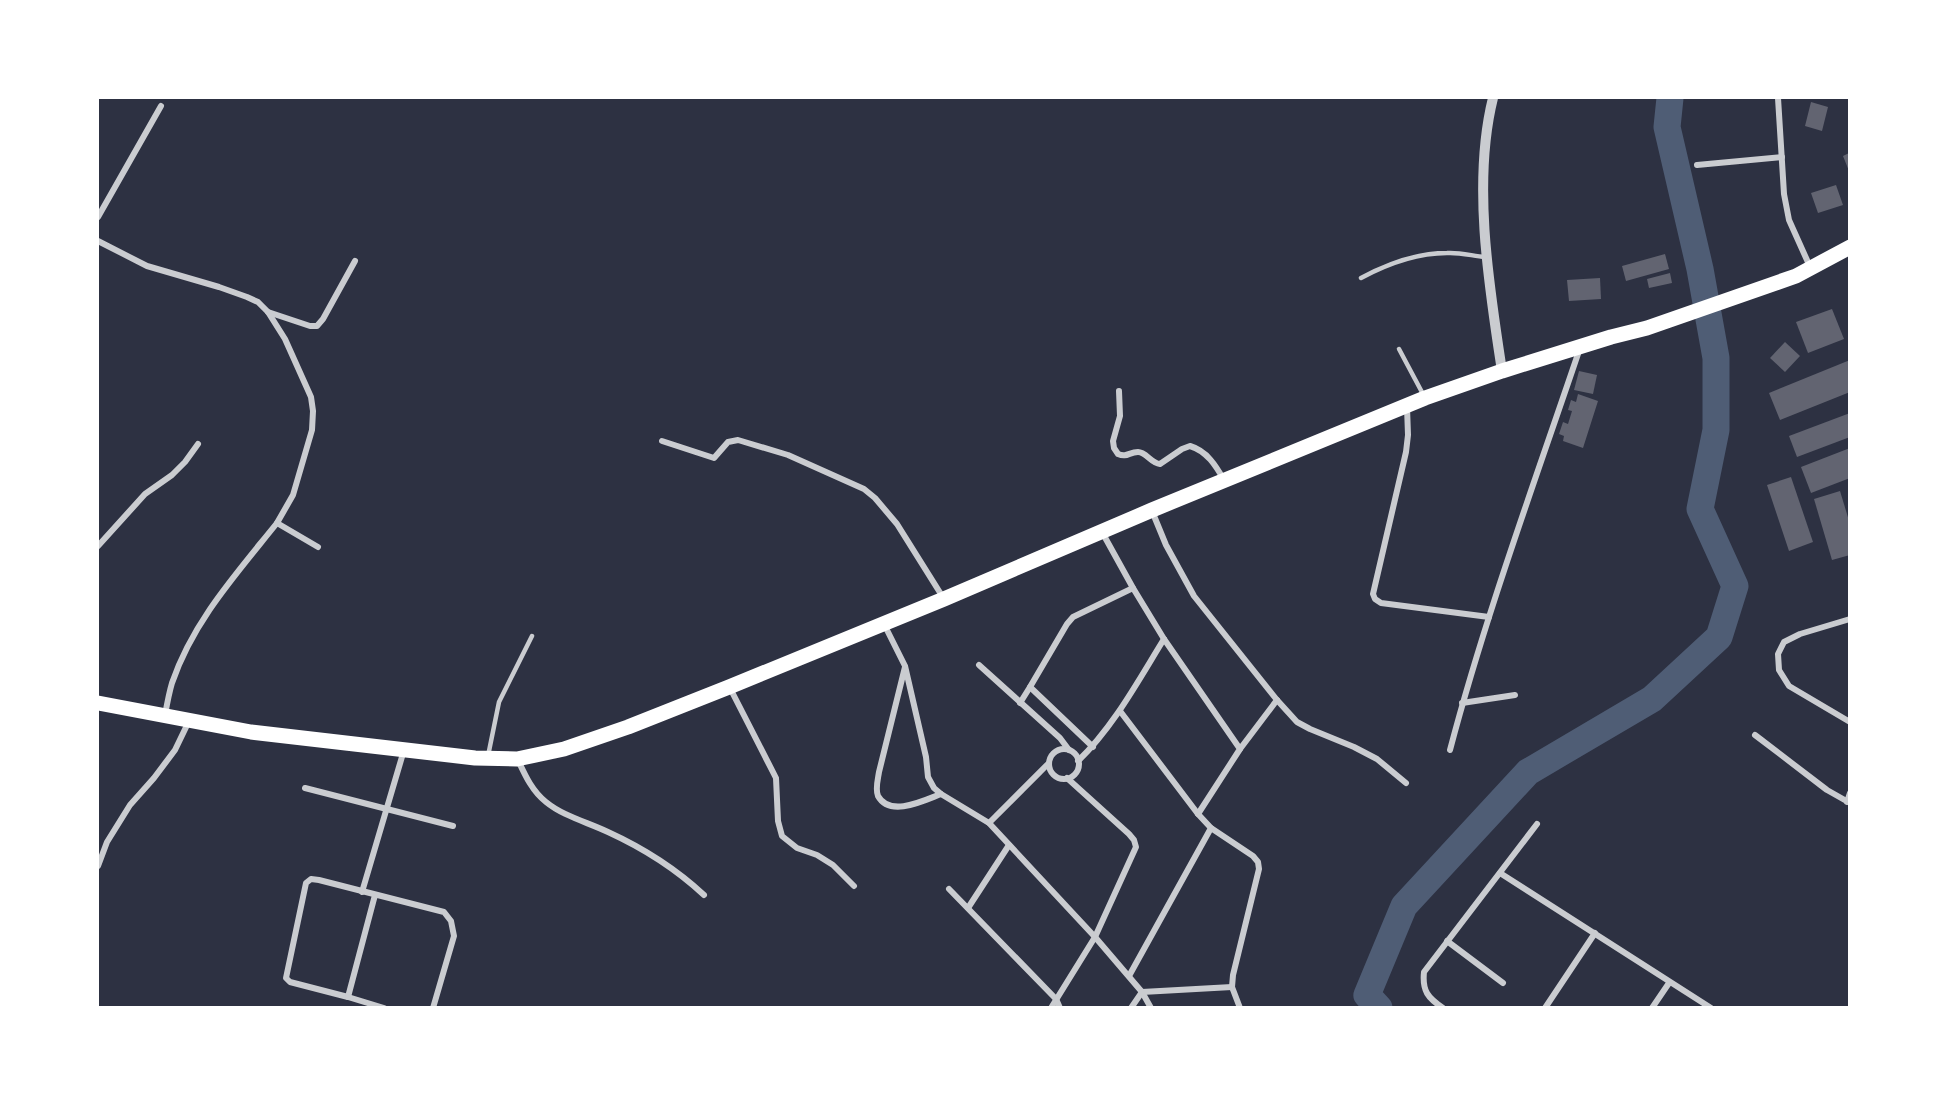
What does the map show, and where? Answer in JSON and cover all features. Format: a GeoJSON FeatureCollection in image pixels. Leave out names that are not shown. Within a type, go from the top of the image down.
{"type":"FeatureCollection","features":[{"type":"Feature","properties":{"kind":"highway"},"geometry":{"type":"LineString","coordinates":[[98,704],[251,732],[487,758],[517,759],[541,755],[575,746],[628,727],[729,687],[944,600],[1152,510],[1425,398],[1502,371],[1647,328],[1796,276],[1850,248]]}},
{"type":"Feature","properties":{"kind":"street"},"geometry":{"type":"LineString","coordinates":[[1493,98],[1485,140],[1484,192],[1488,258],[1502,371]]}},
{"type":"Feature","properties":{"kind":"street"},"geometry":{"type":"LineString","coordinates":[[1778,98],[1784,194],[1790,220],[1811,270]]}},
{"type":"Feature","properties":{"kind":"street"},"geometry":{"type":"LineString","coordinates":[[98,217],[161,106]]}},
{"type":"Feature","properties":{"kind":"street"},"geometry":{"type":"LineString","coordinates":[[1697,165],[1782,157]]}},
{"type":"Feature","properties":{"kind":"street"},"geometry":{"type":"LineString","coordinates":[[98,241],[147,266],[219,287],[258,302],[268,312],[285,339],[311,397],[313,411],[312,430],[293,495],[277,523],[217,597],[193,636],[173,682],[164,715]]}},
{"type":"Feature","properties":{"kind":"street"},"geometry":{"type":"LineString","coordinates":[[268,312],[316,326],[323,319],[355,261]]}},
{"type":"Feature","properties":{"kind":"street"},"geometry":{"type":"LineString","coordinates":[[1450,750],[1489,617],[1580,348]]}},
{"type":"Feature","properties":{"kind":"street"},"geometry":{"type":"LineString","coordinates":[[1119,391],[1120,416],[1113,441],[1118,454],[1125,456],[1137,452],[1153,463],[1160,464],[1190,446],[1202,452],[1215,465],[1224,480]]}},
{"type":"Feature","properties":{"kind":"street"},"geometry":{"type":"LineString","coordinates":[[1407,407],[1406,452],[1373,594],[1375,599],[1382,603],[1489,617]]}},
{"type":"Feature","properties":{"kind":"street"},"geometry":{"type":"LineString","coordinates":[[662,441],[714,458],[728,442],[738,440],[788,455],[864,489],[875,498],[897,524],[944,600]]}},
{"type":"Feature","properties":{"kind":"street"},"geometry":{"type":"LineString","coordinates":[[98,546],[145,494],[172,475],[185,462],[198,444]]}},
{"type":"Feature","properties":{"kind":"street"},"geometry":{"type":"LineString","coordinates":[[1152,510],[1166,545],[1194,596],[1297,722],[1377,759],[1406,783]]}},
{"type":"Feature","properties":{"kind":"street"},"geometry":{"type":"LineString","coordinates":[[277,523],[318,548]]}},
{"type":"Feature","properties":{"kind":"street"},"geometry":{"type":"LineString","coordinates":[[1102,532],[1164,639],[1240,749]]}},
{"type":"Feature","properties":{"kind":"street"},"geometry":{"type":"LineString","coordinates":[[1020,704],[1073,617],[1133,588]]}},
{"type":"Feature","properties":{"kind":"street"},"geometry":{"type":"LineString","coordinates":[[1850,619],[1800,634],[1784,642],[1778,654],[1779,670],[1789,686],[1850,723]]}},
{"type":"Feature","properties":{"kind":"street"},"geometry":{"type":"LineString","coordinates":[[884,624],[905,666],[919,722],[928,777],[934,788],[989,823],[1095,937],[1142,992],[1151,1008]]}},
{"type":"Feature","properties":{"kind":"street"},"geometry":{"type":"LineString","coordinates":[[1078,761],[1093,747],[1120,711],[1164,639]]}},
{"type":"Feature","properties":{"kind":"street"},"geometry":{"type":"LineString","coordinates":[[979,665],[1076,755],[1078,761],[1076,771],[1067,778]]}},
{"type":"Feature","properties":{"kind":"street"},"geometry":{"type":"LineString","coordinates":[[905,666],[879,772],[878,796],[885,803],[894,807],[941,794]]}},
{"type":"Feature","properties":{"kind":"street"},"geometry":{"type":"LineString","coordinates":[[729,687],[776,778],[778,821],[782,836],[797,848],[833,865],[854,886]]}},
{"type":"Feature","properties":{"kind":"street"},"geometry":{"type":"LineString","coordinates":[[1030,687],[1093,747]]}},
{"type":"Feature","properties":{"kind":"street"},"geometry":{"type":"LineString","coordinates":[[1462,703],[1515,695]]}},
{"type":"Feature","properties":{"kind":"street"},"geometry":{"type":"LineString","coordinates":[[1198,814],[1240,749],[1277,700]]}},
{"type":"Feature","properties":{"kind":"street"},"geometry":{"type":"LineString","coordinates":[[1120,711],[1198,814],[1211,828],[1253,856],[1258,862],[1259,869],[1235,964],[1232,987],[1240,1008]]}},
{"type":"Feature","properties":{"kind":"street"},"geometry":{"type":"LineString","coordinates":[[98,866],[107,842],[130,805],[175,750],[189,721]]}},
{"type":"Feature","properties":{"kind":"street"},"geometry":{"type":"LineString","coordinates":[[1755,735],[1827,790],[1848,803],[1850,793]]}},
{"type":"Feature","properties":{"kind":"street"},"geometry":{"type":"LineString","coordinates":[[362,892],[404,749]]}},
{"type":"Feature","properties":{"kind":"street"},"geometry":{"type":"LineString","coordinates":[[989,823],[1049,763],[1056,751],[1069,750]]}},
{"type":"Feature","properties":{"kind":"street"},"geometry":{"type":"LineString","coordinates":[[517,759],[536,793],[546,802],[566,814],[642,849],[668,865],[704,895]]}},
{"type":"Feature","properties":{"kind":"street"},"geometry":{"type":"LineString","coordinates":[[1049,763],[1056,776],[1067,778],[1129,834],[1136,848],[1095,937],[1051,1008]]}},
{"type":"Feature","properties":{"kind":"street"},"geometry":{"type":"LineString","coordinates":[[305,788],[453,826]]}},
{"type":"Feature","properties":{"kind":"street"},"geometry":{"type":"LineString","coordinates":[[1443,1008],[1426,992],[1423,983],[1424,972],[1537,824]]}},
{"type":"Feature","properties":{"kind":"street"},"geometry":{"type":"LineString","coordinates":[[1129,976],[1211,828]]}},
{"type":"Feature","properties":{"kind":"street"},"geometry":{"type":"LineString","coordinates":[[968,908],[1009,845]]}},
{"type":"Feature","properties":{"kind":"street"},"geometry":{"type":"LineString","coordinates":[[1500,873],[1710,1008]]}},
{"type":"Feature","properties":{"kind":"street"},"geometry":{"type":"LineString","coordinates":[[384,1008],[290,982],[286,978],[308,881],[311,879],[444,912],[451,921],[454,936],[433,1008]]}},
{"type":"Feature","properties":{"kind":"street"},"geometry":{"type":"LineString","coordinates":[[950,889],[1056,999],[1060,1008]]}},
{"type":"Feature","properties":{"kind":"street"},"geometry":{"type":"LineString","coordinates":[[348,997],[375,895]]}},
{"type":"Feature","properties":{"kind":"street"},"geometry":{"type":"LineString","coordinates":[[1545,1008],[1595,933]]}},
{"type":"Feature","properties":{"kind":"street"},"geometry":{"type":"LineString","coordinates":[[1448,941],[1503,983]]}},
{"type":"Feature","properties":{"kind":"street"},"geometry":{"type":"LineString","coordinates":[[1652,1008],[1669,983]]}},
{"type":"Feature","properties":{"kind":"street"},"geometry":{"type":"LineString","coordinates":[[1142,992],[1232,987]]}},
{"type":"Feature","properties":{"kind":"street"},"geometry":{"type":"LineString","coordinates":[[1131,1008],[1142,992]]}},
{"type":"Feature","properties":{"kind":"lane"},"geometry":{"type":"LineString","coordinates":[[1361,278],[1377,269],[1412,258],[1448,252],[1488,258]]}},
{"type":"Feature","properties":{"kind":"lane"},"geometry":{"type":"LineString","coordinates":[[1399,349],[1425,398]]}},
{"type":"Feature","properties":{"kind":"lane"},"geometry":{"type":"LineString","coordinates":[[487,758],[499,702],[532,636]]}},
{"type":"Feature","properties":{"kind":"building"},"geometry":{"type":"Polygon","coordinates":[[[1811,102],[1828,107],[1822,131],[1805,126],[1811,102]]]}},
{"type":"Feature","properties":{"kind":"building"},"geometry":{"type":"Polygon","coordinates":[[[1849,153],[1849,171],[1843,156],[1849,153]]]}},
{"type":"Feature","properties":{"kind":"building"},"geometry":{"type":"Polygon","coordinates":[[[1836,185],[1843,205],[1818,213],[1811,193],[1836,185]]]}},
{"type":"Feature","properties":{"kind":"building"},"geometry":{"type":"Polygon","coordinates":[[[1665,254],[1669,269],[1626,281],[1622,266],[1665,254]]]}},
{"type":"Feature","properties":{"kind":"building"},"geometry":{"type":"Polygon","coordinates":[[[1670,273],[1672,283],[1649,288],[1647,279],[1670,273]]]}},
{"type":"Feature","properties":{"kind":"building"},"geometry":{"type":"Polygon","coordinates":[[[1600,278],[1601,299],[1569,301],[1567,280],[1600,278]]]}},
{"type":"Feature","properties":{"kind":"building"},"geometry":{"type":"Polygon","coordinates":[[[1832,309],[1844,339],[1808,353],[1796,322],[1832,309]]]}},
{"type":"Feature","properties":{"kind":"building"},"geometry":{"type":"Polygon","coordinates":[[[1785,342],[1800,356],[1785,372],[1770,358],[1785,342]]]}},
{"type":"Feature","properties":{"kind":"building"},"geometry":{"type":"Polygon","coordinates":[[[1850,360],[1850,392],[1780,420],[1769,393],[1850,360]]]}},
{"type":"Feature","properties":{"kind":"building"},"geometry":{"type":"Polygon","coordinates":[[[1579,371],[1597,375],[1593,394],[1574,390],[1579,371]]]}},
{"type":"Feature","properties":{"kind":"building"},"geometry":{"type":"Polygon","coordinates":[[[1578,394],[1598,401],[1583,448],[1563,441],[1564,436],[1559,434],[1563,422],[1568,424],[1572,411],[1568,410],[1571,400],[1576,402],[1578,394]]]}},
{"type":"Feature","properties":{"kind":"building"},"geometry":{"type":"Polygon","coordinates":[[[1850,413],[1850,437],[1797,457],[1789,436],[1850,413]]]}},
{"type":"Feature","properties":{"kind":"building"},"geometry":{"type":"Polygon","coordinates":[[[1850,448],[1850,478],[1811,493],[1801,467],[1850,448]]]}},
{"type":"Feature","properties":{"kind":"building"},"geometry":{"type":"Polygon","coordinates":[[[1791,477],[1813,542],[1789,551],[1767,485],[1791,477]]]}},
{"type":"Feature","properties":{"kind":"building"},"geometry":{"type":"Polygon","coordinates":[[[1840,491],[1850,524],[1850,555],[1832,560],[1814,499],[1840,491]]]}},
{"type":"Feature","properties":{"kind":"waterway"},"geometry":{"type":"LineString","coordinates":[[1379,1008],[1367,995],[1404,906],[1528,772],[1652,699],[1719,637],[1735,586],[1700,509],[1716,430],[1716,358],[1700,269],[1667,127],[1670,98]]}}]}
